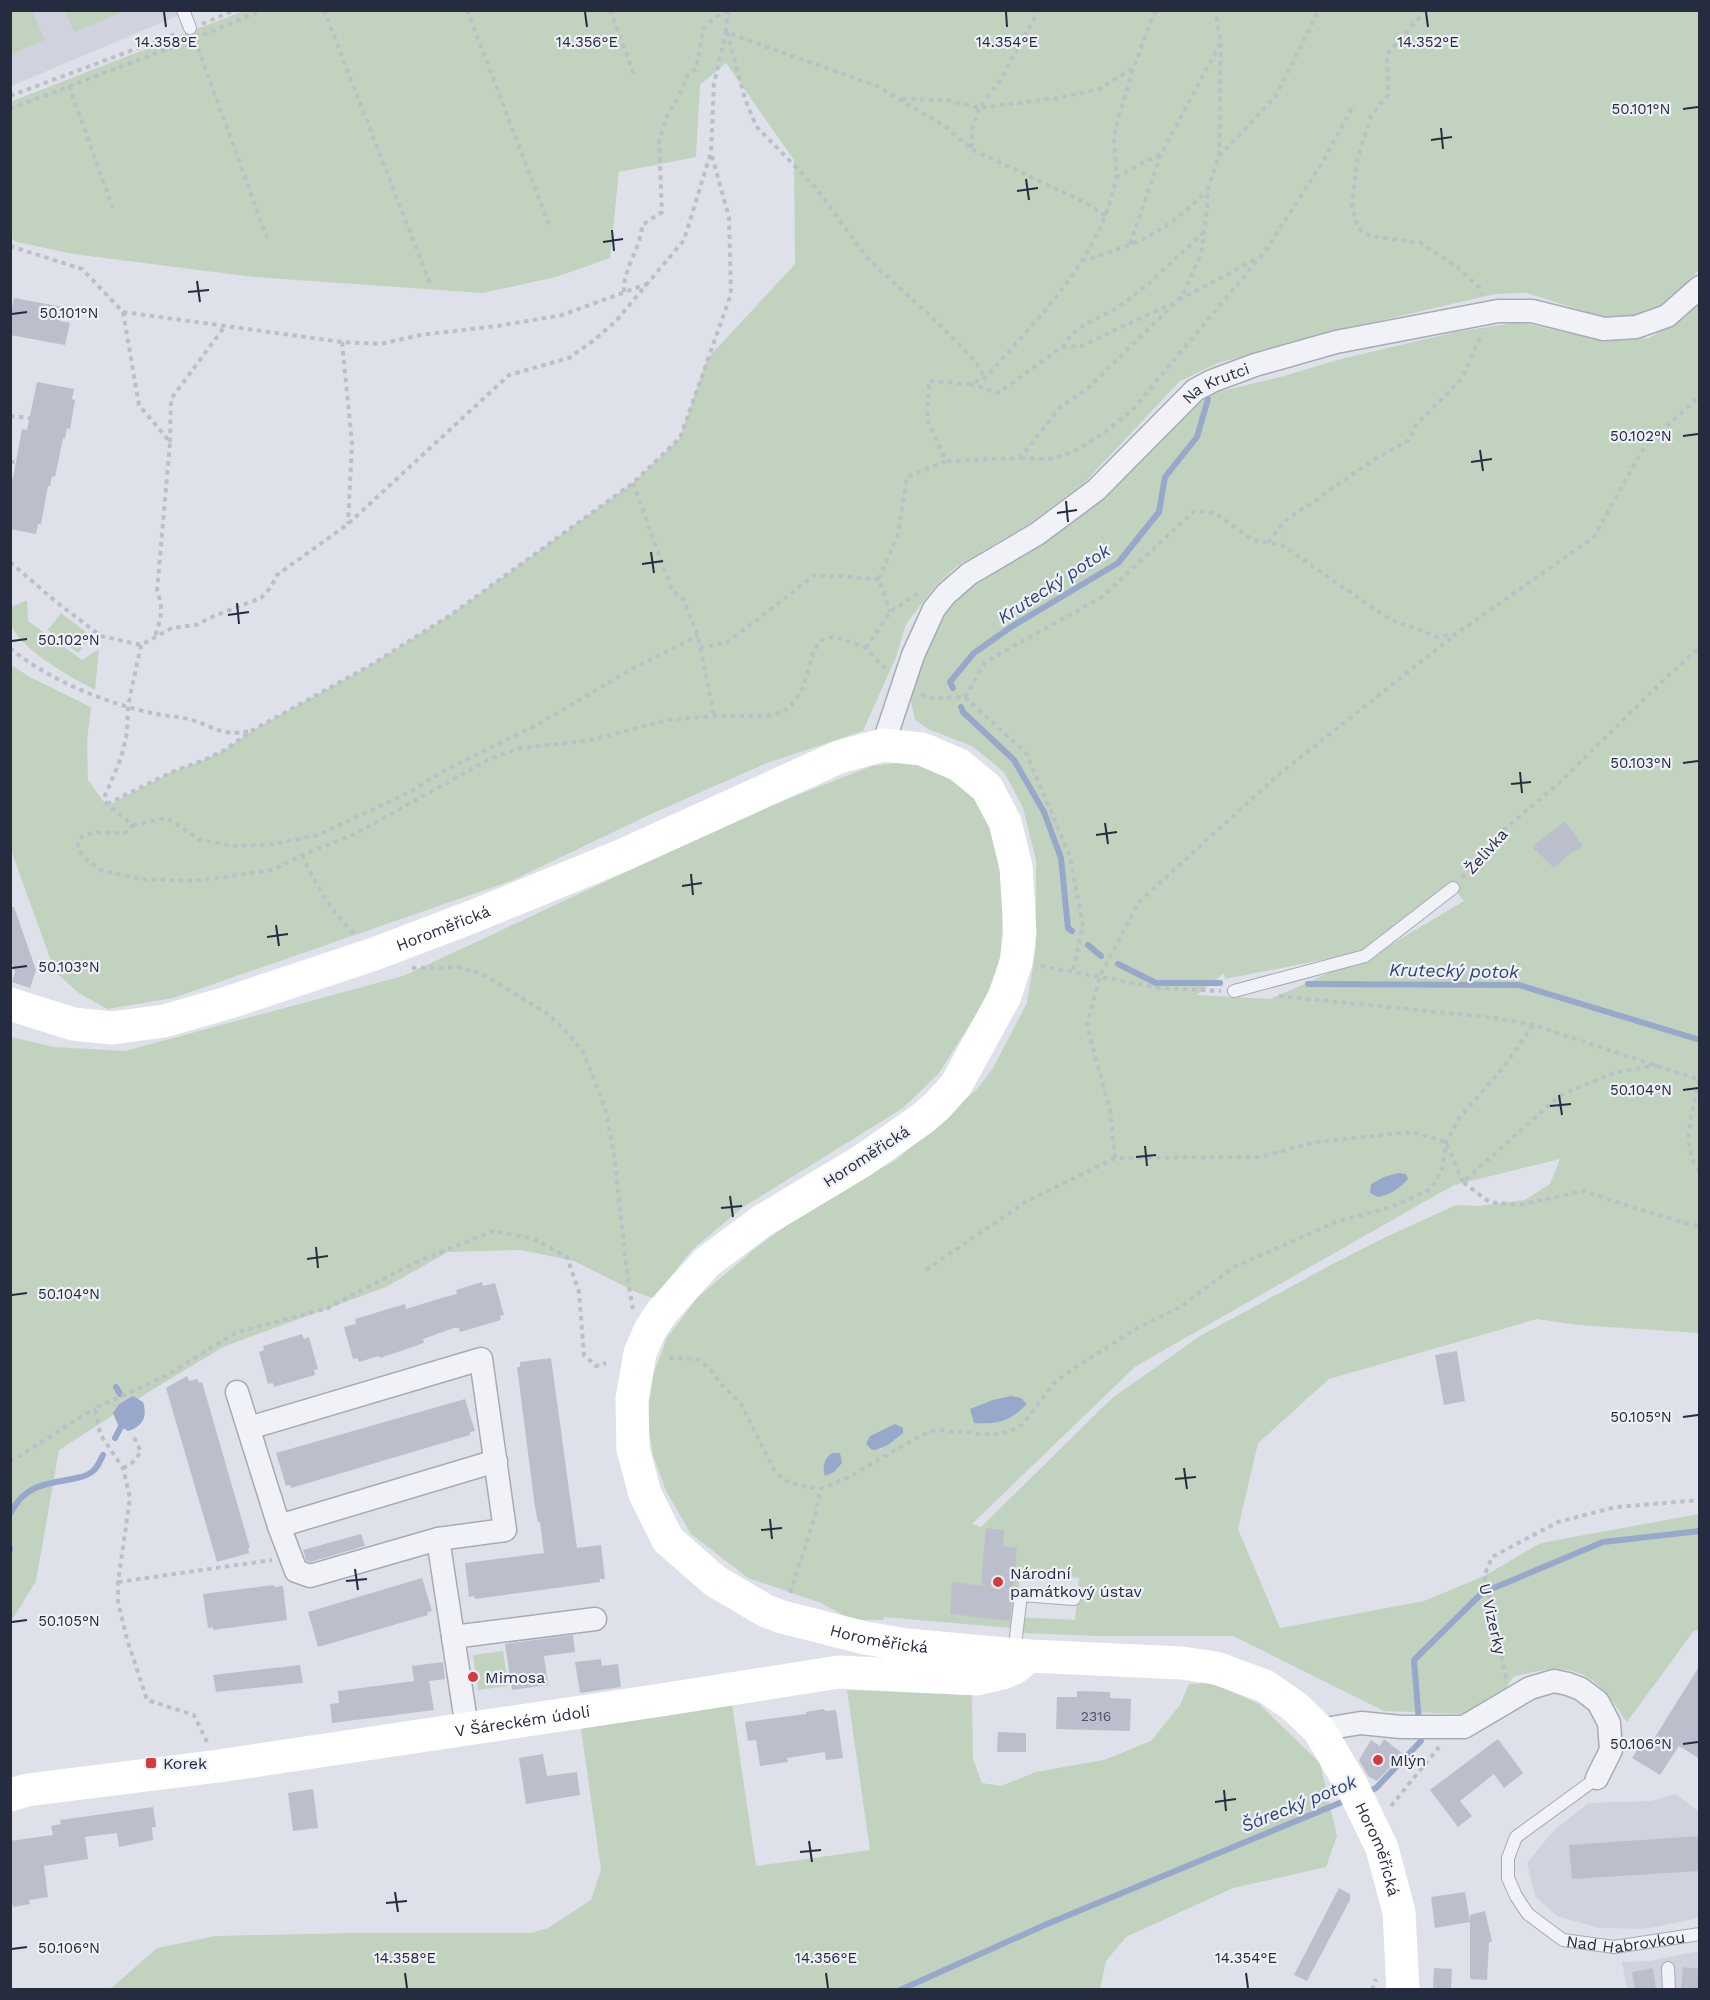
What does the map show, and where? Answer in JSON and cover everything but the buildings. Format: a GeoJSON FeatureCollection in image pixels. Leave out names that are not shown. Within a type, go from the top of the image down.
{"type":"FeatureCollection","features":[{"type":"Feature","properties":{"kind":"main road","name":"Horoměřická"},"geometry":{"type":"LineString","coordinates":[[10,1004],[73,1024],[112,1028],[164,1021],[377,953],[474,916],[623,855],[839,757],[883,745],[922,748],[959,765],[987,788],[1005,822],[1016,867],[1020,932],[1016,962],[1005,996],[956,1085],[937,1106],[862,1161],[762,1221],[707,1262],[662,1311],[650,1330],[640,1353],[632,1399],[633,1449],[645,1494],[668,1540],[716,1581],[766,1611],[782,1617],[865,1638],[907,1645],[1021,1655],[1182,1663],[1216,1668],[1265,1686],[1294,1706],[1319,1730],[1368,1801],[1399,1912],[1404,1989]]}},
{"type":"Feature","properties":{"kind":"main road","name":"V Šáreckém údolí"},"geometry":{"type":"LineString","coordinates":[[10,1795],[27,1790],[219,1766],[839,1672],[977,1679],[1003,1673],[1016,1667],[1021,1655]]}},
{"type":"Feature","properties":{"kind":"street","name":"Na Krutci"},"geometry":{"type":"LineString","coordinates":[[883,745],[902,686],[924,630],[946,594],[969,574],[1037,534],[1096,490],[1195,390],[1255,364],[1336,342],[1489,313],[1532,311],[1604,328],[1628,328],[1667,316],[1700,286]]}},
{"type":"Feature","properties":{"kind":"street"},"geometry":{"type":"LineString","coordinates":[[237,1392],[279,1526],[296,1571],[310,1576],[438,1539],[506,1530],[481,1359],[249,1428]]}},
{"type":"Feature","properties":{"kind":"street"},"geometry":{"type":"LineString","coordinates":[[279,1526],[496,1461]]}},
{"type":"Feature","properties":{"kind":"street"},"geometry":{"type":"LineString","coordinates":[[438,1539],[467,1728]]}},
{"type":"Feature","properties":{"kind":"street"},"geometry":{"type":"LineString","coordinates":[[453,1637],[595,1619]]}},
{"type":"Feature","properties":{"kind":"street","name":"Nad Habrovkou"},"geometry":{"type":"LineString","coordinates":[[1511,1701],[1530,1688],[1554,1681],[1581,1689],[1598,1702],[1609,1723],[1611,1750],[1597,1778]]}},
{"type":"Feature","properties":{"kind":"street"},"geometry":{"type":"LineString","coordinates":[[1319,1730],[1361,1723],[1409,1727],[1464,1727],[1511,1701]]}},
{"type":"Feature","properties":{"kind":"lane"},"geometry":{"type":"LineString","coordinates":[[183,10],[192,33]]}},
{"type":"Feature","properties":{"kind":"lane","name":"Želivka"},"geometry":{"type":"LineString","coordinates":[[1234,991],[1365,956],[1453,888]]}},
{"type":"Feature","properties":{"kind":"lane"},"geometry":{"type":"LineString","coordinates":[[1021,1655],[1021,1595],[1074,1599]]}},
{"type":"Feature","properties":{"kind":"lane","name":"Nad Habrovkou"},"geometry":{"type":"LineString","coordinates":[[1597,1778],[1516,1838],[1508,1858],[1508,1878],[1516,1896],[1528,1914],[1563,1940],[1614,1947],[1700,1934]]}},
{"type":"Feature","properties":{"kind":"lane"},"geometry":{"type":"LineString","coordinates":[[1668,1968],[1669,1989]]}},
{"type":"Feature","properties":{"kind":"path"},"geometry":{"type":"LineString","coordinates":[[10,109],[192,33],[235,10]]}},
{"type":"Feature","properties":{"kind":"path"},"geometry":{"type":"LineString","coordinates":[[10,96],[263,10]]}},
{"type":"Feature","properties":{"kind":"path"},"geometry":{"type":"LineString","coordinates":[[324,10],[431,286]]}},
{"type":"Feature","properties":{"kind":"path"},"geometry":{"type":"LineString","coordinates":[[467,10],[550,227]]}},
{"type":"Feature","properties":{"kind":"path"},"geometry":{"type":"LineString","coordinates":[[610,10],[634,74]]}},
{"type":"Feature","properties":{"kind":"path"},"geometry":{"type":"LineString","coordinates":[[10,562],[55,601],[101,636],[141,645],[172,628],[196,625],[261,598],[271,587],[277,575],[348,524],[509,375],[537,365],[568,358],[594,340],[616,321],[684,240],[711,152],[714,84],[726,31],[727,10]]}},
{"type":"Feature","properties":{"kind":"path"},"geometry":{"type":"LineString","coordinates":[[624,292],[624,279],[641,238],[642,225],[663,212],[658,139],[688,74],[696,69],[704,27],[727,10]]}},
{"type":"Feature","properties":{"kind":"path"},"geometry":{"type":"LineString","coordinates":[[971,149],[972,129],[980,108],[1000,79],[1036,15],[1036,10]]}},
{"type":"Feature","properties":{"kind":"path"},"geometry":{"type":"LineString","coordinates":[[1152,10],[1152,18]]}},
{"type":"Feature","properties":{"kind":"path"},"geometry":{"type":"LineString","coordinates":[[970,384],[985,378],[1056,297],[1081,261],[1105,216],[1116,177],[1114,135],[1134,68],[1157,10]]}},
{"type":"Feature","properties":{"kind":"path"},"geometry":{"type":"LineString","coordinates":[[1020,458],[1060,406],[1086,390],[1177,301],[1184,292],[1201,254],[1207,191],[1219,156],[1218,108],[1221,43],[1215,10]]}},
{"type":"Feature","properties":{"kind":"path"},"geometry":{"type":"LineString","coordinates":[[1219,156],[1275,97],[1319,10]]}},
{"type":"Feature","properties":{"kind":"path"},"geometry":{"type":"LineString","coordinates":[[1268,543],[1288,518],[1380,456],[1409,440],[1415,426],[1462,378],[1480,340],[1489,313],[1479,287],[1457,267],[1421,243],[1370,236],[1358,228],[1352,207],[1357,160],[1371,116],[1388,95],[1387,54],[1425,11]]}},
{"type":"Feature","properties":{"kind":"path"},"geometry":{"type":"LineString","coordinates":[[726,31],[877,86],[946,127],[971,149],[1086,203],[1105,216]]}},
{"type":"Feature","properties":{"kind":"path"},"geometry":{"type":"LineString","coordinates":[[726,31],[745,99],[756,126],[816,188],[868,259],[952,337],[976,362],[985,378]]}},
{"type":"Feature","properties":{"kind":"path"},"geometry":{"type":"LineString","coordinates":[[192,33],[267,238]]}},
{"type":"Feature","properties":{"kind":"path"},"geometry":{"type":"LineString","coordinates":[[1130,244],[1161,154],[1221,43]]}},
{"type":"Feature","properties":{"kind":"path"},"geometry":{"type":"LineString","coordinates":[[900,98],[946,100],[980,108],[1034,102],[1100,89],[1134,68]]}},
{"type":"Feature","properties":{"kind":"path"},"geometry":{"type":"LineString","coordinates":[[69,86],[113,208]]}},
{"type":"Feature","properties":{"kind":"path"},"geometry":{"type":"LineString","coordinates":[[890,612],[879,579],[898,534],[907,477],[946,461],[1052,459],[1109,429],[1134,408],[1261,256],[1288,219],[1324,160],[1354,104]]}},
{"type":"Feature","properties":{"kind":"path"},"geometry":{"type":"LineString","coordinates":[[106,804],[172,772],[223,751],[253,730],[371,665],[443,619],[633,483],[680,438],[731,294],[729,217],[711,152]]}},
{"type":"Feature","properties":{"kind":"path"},"geometry":{"type":"LineString","coordinates":[[1116,177],[1161,154]]}},
{"type":"Feature","properties":{"kind":"path"},"geometry":{"type":"LineString","coordinates":[[1081,261],[1111,252],[1157,231],[1207,191]]}},
{"type":"Feature","properties":{"kind":"path"},"geometry":{"type":"LineString","coordinates":[[946,461],[927,419],[929,381],[970,384],[998,393],[1062,347],[1071,335],[1117,308],[1146,286],[1204,232]]}},
{"type":"Feature","properties":{"kind":"path"},"geometry":{"type":"LineString","coordinates":[[10,246],[82,269],[123,312],[139,405],[170,442]]}},
{"type":"Feature","properties":{"kind":"path"},"geometry":{"type":"LineString","coordinates":[[1062,347],[1081,346],[1177,301],[1261,256]]}},
{"type":"Feature","properties":{"kind":"path"},"geometry":{"type":"LineString","coordinates":[[123,312],[342,342],[381,344],[420,335],[497,326],[561,315],[648,284]]}},
{"type":"Feature","properties":{"kind":"path"},"geometry":{"type":"LineString","coordinates":[[154,637],[162,618],[162,604],[157,591],[170,442],[171,399],[225,326]]}},
{"type":"Feature","properties":{"kind":"path"},"geometry":{"type":"LineString","coordinates":[[342,342],[352,443],[348,524]]}},
{"type":"Feature","properties":{"kind":"path"},"geometry":{"type":"LineString","coordinates":[[1115,1158],[1110,1111],[1087,1025],[1100,976],[1139,902],[1278,774],[1456,634],[1594,537],[1644,447],[1700,396]]}},
{"type":"Feature","properties":{"kind":"path"},"geometry":{"type":"LineString","coordinates":[[10,416],[30,418]]}},
{"type":"Feature","properties":{"kind":"path"},"geometry":{"type":"LineString","coordinates":[[633,483],[672,590],[684,600],[698,636],[714,716]]}},
{"type":"Feature","properties":{"kind":"path"},"geometry":{"type":"LineString","coordinates":[[965,698],[985,662],[1102,597],[1194,511],[1215,513],[1252,540],[1282,545],[1389,619],[1438,637],[1456,634]]}},
{"type":"Feature","properties":{"kind":"path"},"geometry":{"type":"LineString","coordinates":[[700,648],[728,642],[815,575],[879,579]]}},
{"type":"Feature","properties":{"kind":"path"},"geometry":{"type":"LineString","coordinates":[[866,648],[890,612],[928,587],[946,594]]}},
{"type":"Feature","properties":{"kind":"path"},"geometry":{"type":"LineString","coordinates":[[698,636],[630,670],[535,726],[447,769],[408,793],[318,836],[273,844],[235,846],[200,840],[166,818],[133,825],[125,833],[92,833],[81,836],[78,848],[82,856],[100,870],[141,879],[196,881],[273,870],[302,855],[355,834],[491,758],[521,748],[587,741],[667,720],[714,716],[767,716],[785,711],[803,688],[814,650],[822,640],[833,637],[866,648],[902,686]]}},
{"type":"Feature","properties":{"kind":"path"},"geometry":{"type":"LineString","coordinates":[[133,825],[106,804],[104,798],[121,758],[127,733],[128,706],[141,645]]}},
{"type":"Feature","properties":{"kind":"path","name":"Želivka"},"geometry":{"type":"LineString","coordinates":[[1453,888],[1498,835],[1559,783],[1700,647]]}},
{"type":"Feature","properties":{"kind":"path"},"geometry":{"type":"LineString","coordinates":[[10,648],[24,660],[96,696],[155,714],[189,719],[216,731],[239,733],[253,730]]}},
{"type":"Feature","properties":{"kind":"path"},"geometry":{"type":"LineString","coordinates":[[302,855],[322,896],[344,924],[377,953]]}},
{"type":"Feature","properties":{"kind":"path"},"geometry":{"type":"LineString","coordinates":[[1016,962],[1160,988],[1234,991],[1496,1018],[1533,1025],[1699,1080],[1689,1121],[1688,1142],[1691,1158],[1700,1173]]}},
{"type":"Feature","properties":{"kind":"path"},"geometry":{"type":"LineString","coordinates":[[410,968],[458,967],[482,974],[517,993],[545,1012],[584,1052],[605,1107],[614,1154],[628,1281],[635,1318],[650,1330]]}},
{"type":"Feature","properties":{"kind":"path"},"geometry":{"type":"LineString","coordinates":[[669,1358],[697,1359],[711,1370],[741,1404],[775,1472],[788,1482],[820,1489],[847,1478],[920,1436],[936,1430],[998,1434],[1011,1431],[1022,1425],[1054,1383],[1067,1373],[1139,1327],[1179,1308],[1234,1267],[1336,1221],[1391,1207],[1431,1189],[1442,1170],[1446,1142],[1460,1117],[1503,1068],[1533,1025]]}},
{"type":"Feature","properties":{"kind":"path"},"geometry":{"type":"LineString","coordinates":[[1463,1182],[1558,1096],[1612,1073],[1658,1065]]}},
{"type":"Feature","properties":{"kind":"path"},"geometry":{"type":"LineString","coordinates":[[926,1270],[1024,1203],[1115,1158],[1260,1157],[1316,1142],[1412,1132],[1446,1142]]}},
{"type":"Feature","properties":{"kind":"path"},"geometry":{"type":"LineString","coordinates":[[1446,1142],[1463,1182],[1489,1202],[1519,1205],[1584,1191],[1700,1227]]}},
{"type":"Feature","properties":{"kind":"path"},"geometry":{"type":"LineString","coordinates":[[10,1462],[95,1408]]}},
{"type":"Feature","properties":{"kind":"path"},"geometry":{"type":"LineString","coordinates":[[123,1468],[141,1452],[133,1435]]}},
{"type":"Feature","properties":{"kind":"path"},"geometry":{"type":"LineString","coordinates":[[782,1617],[816,1513],[820,1489]]}},
{"type":"Feature","properties":{"kind":"path","name":"U Vizerky"},"geometry":{"type":"LineString","coordinates":[[1511,1701],[1484,1576],[1492,1557],[1558,1522],[1616,1507],[1700,1500]]}},
{"type":"Feature","properties":{"kind":"path"},"geometry":{"type":"LineString","coordinates":[[118,1582],[291,1558]]}},
{"type":"Feature","properties":{"kind":"path"},"geometry":{"type":"LineString","coordinates":[[1368,1801],[1444,1728]]}},
{"type":"Feature","properties":{"kind":"shaded area"},"geometry":{"type":"Polygon","coordinates":[[[178,10],[180,15],[11,86],[11,11],[178,10]]]}},
{"type":"Feature","properties":{"kind":"shaded area"},"geometry":{"type":"Polygon","coordinates":[[[1675,1794],[1699,1811],[1699,1918],[1645,1929],[1599,1928],[1557,1916],[1535,1896],[1527,1863],[1554,1830],[1589,1803],[1651,1801],[1675,1794]]]}},
{"type":"Feature","properties":{"kind":"shaded area"},"geometry":{"type":"Polygon","coordinates":[[[1699,1951],[1699,1989],[1627,1989],[1622,1962],[1649,1961],[1699,1951]]]}},
{"type":"Feature","properties":{"kind":"green space"},"geometry":{"type":"Polygon","coordinates":[[[11,10],[32,11],[45,40],[11,54],[11,10]]]}},
{"type":"Feature","properties":{"kind":"green space"},"geometry":{"type":"Polygon","coordinates":[[[65,11],[125,11],[74,32],[65,11]]]}},
{"type":"Feature","properties":{"kind":"green space"},"geometry":{"type":"Polygon","coordinates":[[[243,11],[1699,11],[1699,270],[1669,300],[1653,311],[1627,318],[1608,319],[1527,293],[1495,294],[1344,329],[1218,363],[1180,381],[1084,483],[1026,526],[957,566],[937,584],[906,624],[896,657],[863,731],[767,763],[649,815],[511,881],[173,998],[107,1009],[79,993],[55,972],[11,850],[11,665],[91,707],[87,741],[88,780],[107,806],[172,772],[223,751],[253,730],[371,665],[452,614],[633,483],[680,438],[707,359],[795,264],[794,160],[726,63],[700,85],[696,157],[619,172],[610,258],[556,277],[482,293],[254,277],[73,254],[17,242],[11,238],[10,102],[243,11]]]}},
{"type":"Feature","properties":{"kind":"green space"},"geometry":{"type":"Polygon","coordinates":[[[1699,302],[1699,1333],[1578,1325],[1537,1319],[1329,1379],[1258,1443],[1238,1529],[1280,1628],[1424,1601],[1484,1576],[1541,1543],[1699,1514],[1699,1629],[1693,1632],[1627,1722],[1610,1697],[1598,1685],[1568,1670],[1546,1670],[1513,1677],[1502,1694],[1464,1714],[1384,1711],[1233,1636],[1098,1636],[1024,1633],[1011,1628],[884,1617],[883,1620],[852,1620],[821,1603],[748,1578],[691,1534],[666,1491],[653,1455],[647,1417],[654,1372],[667,1338],[697,1298],[757,1247],[813,1206],[896,1160],[978,1088],[993,1068],[1027,1003],[1036,948],[1036,860],[1023,808],[1004,772],[972,746],[928,729],[915,720],[910,696],[942,615],[976,580],[1044,543],[1107,496],[1201,396],[1284,376],[1337,360],[1456,332],[1520,322],[1598,340],[1649,338],[1686,317],[1699,302]],[[1449,883],[1358,953],[1225,979],[1224,973],[1197,995],[1270,999],[1385,948],[1464,901],[1449,883]],[[1560,1159],[1454,1185],[1136,1366],[972,1524],[981,1527],[1111,1399],[1200,1336],[1329,1266],[1456,1205],[1478,1206],[1525,1200],[1550,1184],[1560,1159]],[[895,1425],[870,1436],[880,1450],[903,1433],[895,1425]],[[1020,1573],[1016,1617],[1075,1620],[1079,1578],[1020,1573]]]}},
{"type":"Feature","properties":{"kind":"green space"},"geometry":{"type":"Polygon","coordinates":[[[27,600],[28,621],[82,660],[99,649],[95,690],[48,662],[25,644],[17,634],[10,623],[11,607],[27,600]]]}},
{"type":"Feature","properties":{"kind":"green space"},"geometry":{"type":"Polygon","coordinates":[[[61,613],[91,636],[78,653],[48,630],[61,613]]]}},
{"type":"Feature","properties":{"kind":"green space"},"geometry":{"type":"Polygon","coordinates":[[[912,761],[942,770],[976,793],[991,825],[1003,889],[1001,958],[983,1004],[939,1073],[903,1108],[742,1208],[692,1250],[653,1298],[638,1293],[574,1261],[521,1250],[448,1252],[386,1287],[223,1347],[59,1450],[36,1581],[11,1622],[11,1037],[54,1047],[125,1051],[403,976],[757,811],[872,766],[912,761]]]}},
{"type":"Feature","properties":{"kind":"green space"},"geometry":{"type":"Polygon","coordinates":[[[503,1651],[508,1686],[478,1690],[473,1655],[503,1651]]]}},
{"type":"Feature","properties":{"kind":"green space"},"geometry":{"type":"Polygon","coordinates":[[[1205,1683],[1219,1686],[1259,1704],[1320,1763],[1337,1836],[1326,1867],[1233,1888],[1126,1937],[1106,1961],[1100,1989],[109,1990],[157,1948],[215,1936],[531,1933],[548,1928],[591,1900],[601,1870],[581,1729],[732,1704],[756,1866],[870,1850],[847,1690],[972,1695],[973,1759],[982,1783],[1001,1786],[1036,1772],[1104,1760],[1151,1741],[1180,1705],[1189,1684],[1205,1683]]]}},
{"type":"Feature","properties":{"kind":"water"},"geometry":{"type":"Polygon","coordinates":[[[1398,1173],[1406,1174],[1408,1179],[1398,1189],[1378,1197],[1370,1193],[1371,1184],[1398,1173]]]}},
{"type":"Feature","properties":{"kind":"water"},"geometry":{"type":"Polygon","coordinates":[[[133,1396],[143,1402],[145,1412],[143,1421],[128,1431],[118,1425],[113,1413],[119,1404],[133,1396]]]}},
{"type":"Feature","properties":{"kind":"water"},"geometry":{"type":"Polygon","coordinates":[[[1011,1396],[1021,1398],[1027,1404],[1015,1415],[1003,1421],[974,1423],[970,1409],[1011,1396]]]}},
{"type":"Feature","properties":{"kind":"water"},"geometry":{"type":"Polygon","coordinates":[[[895,1424],[903,1428],[903,1433],[889,1444],[872,1450],[866,1444],[870,1436],[895,1424]]]}},
{"type":"Feature","properties":{"kind":"water"},"geometry":{"type":"Polygon","coordinates":[[[832,1453],[840,1453],[842,1463],[834,1472],[825,1476],[824,1463],[832,1453]]]}},
{"type":"Feature","properties":{"kind":"waterway","name":"Krutecký potok"},"geometry":{"type":"LineString","coordinates":[[953,688],[950,682],[974,653],[1011,627],[1118,563],[1159,512],[1165,477],[1197,437],[1208,399]]}},
{"type":"Feature","properties":{"kind":"waterway","name":"Krutecký potok"},"geometry":{"type":"LineString","coordinates":[[961,707],[963,712],[1014,760],[1044,812],[1061,858],[1068,928],[1072,931]]}},
{"type":"Feature","properties":{"kind":"waterway","name":"Krutecký potok"},"geometry":{"type":"LineString","coordinates":[[1088,945],[1101,956]]}},
{"type":"Feature","properties":{"kind":"waterway","name":"Krutecký potok"},"geometry":{"type":"LineString","coordinates":[[1118,964],[1156,983],[1220,983]]}},
{"type":"Feature","properties":{"kind":"waterway","name":"Krutecký potok"},"geometry":{"type":"LineString","coordinates":[[1308,984],[1519,985],[1700,1040]]}},
{"type":"Feature","properties":{"kind":"waterway"},"geometry":{"type":"LineString","coordinates":[[116,1387],[120,1394]]}},
{"type":"Feature","properties":{"kind":"waterway"},"geometry":{"type":"LineString","coordinates":[[115,1438],[124,1421]]}},
{"type":"Feature","properties":{"kind":"waterway"},"geometry":{"type":"LineString","coordinates":[[10,1514],[15,1505],[28,1492],[43,1485],[91,1473],[103,1455]]}},
{"type":"Feature","properties":{"kind":"waterway","name":"Šárecký potok"},"geometry":{"type":"LineString","coordinates":[[1419,1722],[1414,1660],[1482,1593],[1603,1542],[1700,1531]]}},
{"type":"Feature","properties":{"kind":"waterway","name":"Šárecký potok"},"geometry":{"type":"LineString","coordinates":[[1365,1793],[1376,1788],[1421,1741],[1420,1732]]}},
{"type":"Feature","properties":{"kind":"waterway","name":"Šárecký potok"},"geometry":{"type":"LineString","coordinates":[[900,1990],[1047,1924],[1347,1800]]}},
{"type":"Feature","properties":{"kind":"place","name":"Národní památkový ústav"},"geometry":{"type":"Point","coordinates":[998,1582]}},
{"type":"Feature","properties":{"kind":"place","name":"Mimosa"},"geometry":{"type":"Point","coordinates":[473,1677]}},
{"type":"Feature","properties":{"kind":"place","name":"Mlýn"},"geometry":{"type":"Point","coordinates":[1378,1760]}},
{"type":"Feature","properties":{"kind":"place","name":"Korek"},"geometry":{"type":"Point","coordinates":[151,1763]}}]}
